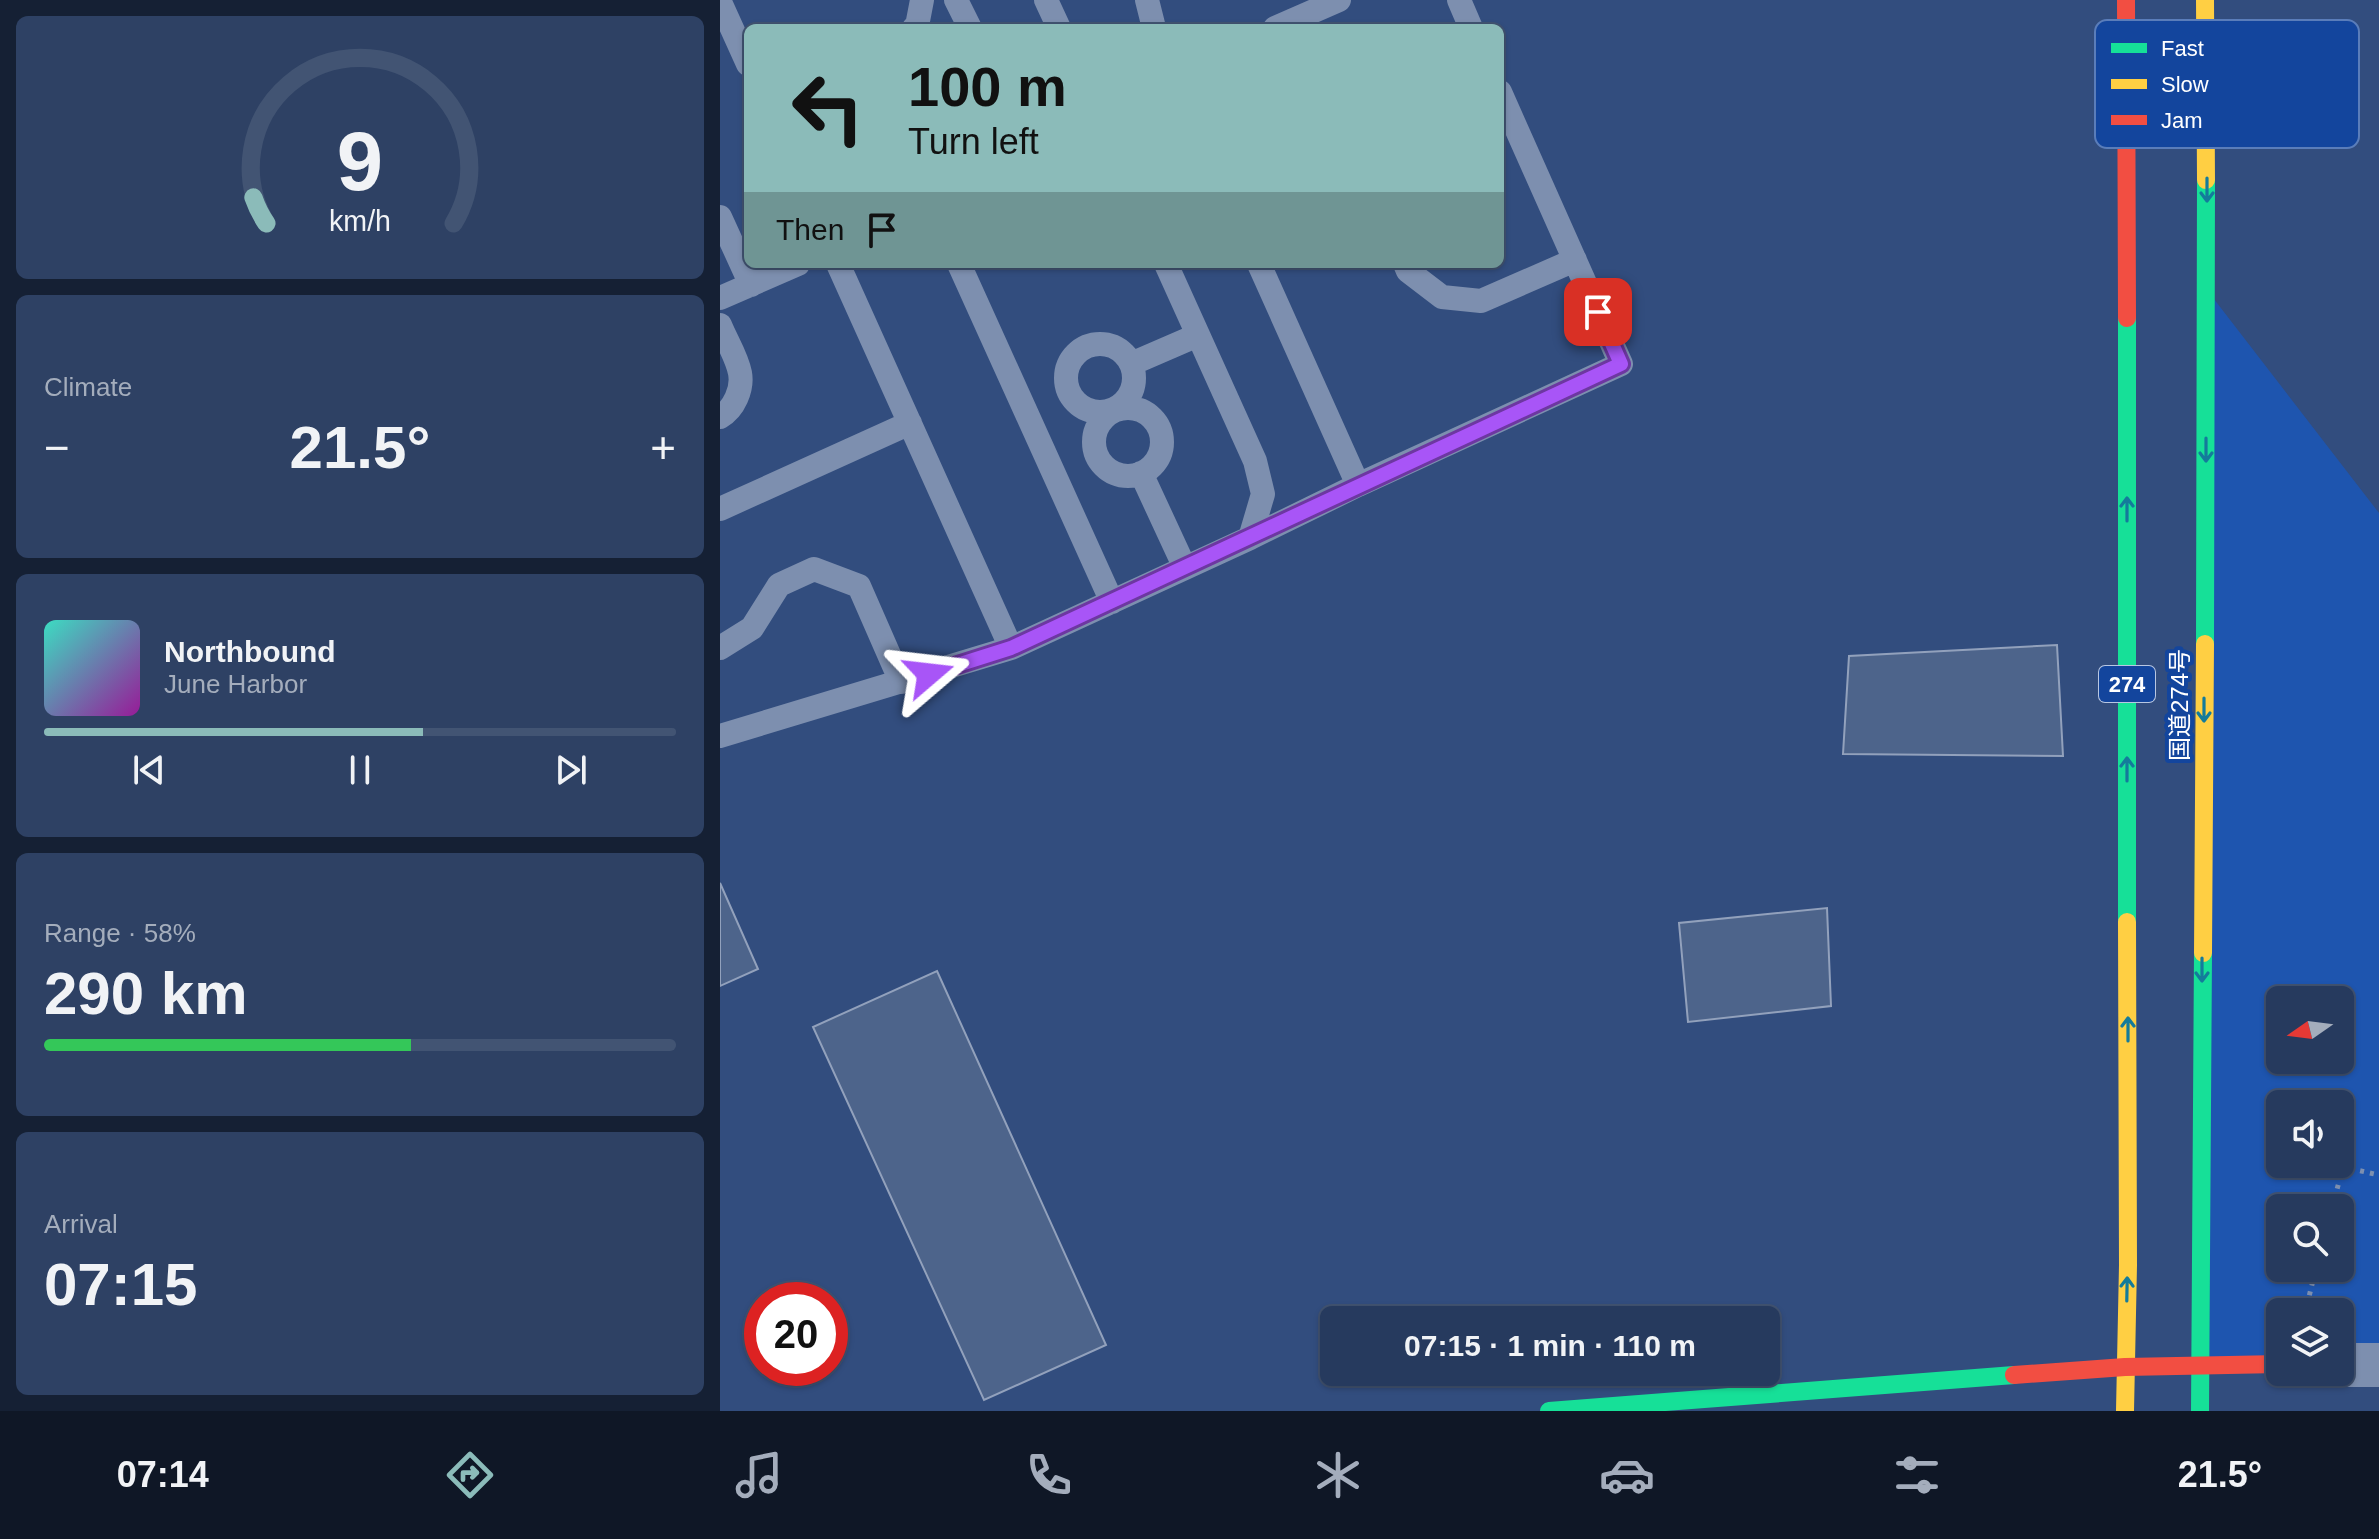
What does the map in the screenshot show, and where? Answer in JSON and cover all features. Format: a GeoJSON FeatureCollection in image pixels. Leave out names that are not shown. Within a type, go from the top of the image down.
{"type":"FeatureCollection","features":[{"type":"Feature","properties":{"kind":"main road","name":"274"},"geometry":{"type":"LineString","coordinates":[[2126,0],[2126,20]]}},
{"type":"Feature","properties":{"kind":"main road","name":"国道274号"},"geometry":{"type":"LineString","coordinates":[[2205,0],[2205,20]]}},
{"type":"Feature","properties":{"kind":"main road","name":"274"},"geometry":{"type":"LineString","coordinates":[[2125,1411],[2128,1265],[2126,148]]}},
{"type":"Feature","properties":{"kind":"main road","name":"国道274号"},"geometry":{"type":"LineString","coordinates":[[2200,1411],[2206,148]]}},
{"type":"Feature","properties":{"kind":"main road"},"geometry":{"type":"LineString","coordinates":[[1549,1411],[2125,1367],[2266,1364]]}},
{"type":"Feature","properties":{"kind":"street"},"geometry":{"type":"LineString","coordinates":[[2354,1365],[2379,1365]]}},
{"type":"Feature","properties":{"kind":"lane"},"geometry":{"type":"LineString","coordinates":[[917,24],[922,0]]}},
{"type":"Feature","properties":{"kind":"lane"},"geometry":{"type":"LineString","coordinates":[[956,0],[968,24]]}},
{"type":"Feature","properties":{"kind":"lane"},"geometry":{"type":"LineString","coordinates":[[1046,0],[1057,24]]}},
{"type":"Feature","properties":{"kind":"lane"},"geometry":{"type":"LineString","coordinates":[[1147,0],[1153,24]]}},
{"type":"Feature","properties":{"kind":"lane"},"geometry":{"type":"LineString","coordinates":[[1281,24],[1309,6],[1339,0]]}},
{"type":"Feature","properties":{"kind":"lane"},"geometry":{"type":"LineString","coordinates":[[1459,0],[1469,24]]}},
{"type":"Feature","properties":{"kind":"lane"},"geometry":{"type":"LineString","coordinates":[[723,3],[744,54]]}},
{"type":"Feature","properties":{"kind":"lane"},"geometry":{"type":"LineString","coordinates":[[720,736],[1011,648],[1621,364],[1504,101]]}},
{"type":"Feature","properties":{"kind":"lane"},"geometry":{"type":"LineString","coordinates":[[720,217],[751,285]]}},
{"type":"Feature","properties":{"kind":"lane"},"geometry":{"type":"LineString","coordinates":[[1407,268],[1442,297],[1481,301],[1575,260]]}},
{"type":"Feature","properties":{"kind":"lane"},"geometry":{"type":"LineString","coordinates":[[720,298],[789,268]]}},
{"type":"Feature","properties":{"kind":"lane"},"geometry":{"type":"LineString","coordinates":[[840,268],[1011,648]]}},
{"type":"Feature","properties":{"kind":"lane"},"geometry":{"type":"LineString","coordinates":[[961,268],[1112,602]]}},
{"type":"Feature","properties":{"kind":"lane"},"geometry":{"type":"LineString","coordinates":[[1168,268],[1255,461],[1263,494],[1250,538]]}},
{"type":"Feature","properties":{"kind":"lane"},"geometry":{"type":"LineString","coordinates":[[1261,268],[1358,485]]}},
{"type":"Feature","properties":{"kind":"lane"},"geometry":{"type":"LineString","coordinates":[[720,325],[740,374],[738,394],[730,412],[720,417]]}},
{"type":"Feature","properties":{"kind":"lane"},"geometry":{"type":"LineString","coordinates":[[1131,364],[1198,335]]}},
{"type":"Feature","properties":{"kind":"lane"},"geometry":{"type":"LineString","coordinates":[[1131,364],[1117,348],[1095,344],[1085,347],[1069,364],[1066,376],[1067,387],[1080,406],[1103,413],[1114,410],[1136,408],[1154,419],[1159,428],[1161,450],[1150,468],[1129,476],[1107,469],[1094,449],[1093,437],[1104,416],[1114,410],[1130,396],[1134,386],[1131,364]]}},
{"type":"Feature","properties":{"kind":"lane"},"geometry":{"type":"LineString","coordinates":[[720,509],[910,423]]}},
{"type":"Feature","properties":{"kind":"lane"},"geometry":{"type":"LineString","coordinates":[[1141,473],[1185,568]]}},
{"type":"Feature","properties":{"kind":"lane"},"geometry":{"type":"LineString","coordinates":[[720,648],[752,628],[779,585],[814,569],[859,586],[901,682]]}},
{"type":"Feature","properties":{"kind":"path"},"geometry":{"type":"LineString","coordinates":[[2354,1169],[2379,1175]]}},
{"type":"Feature","properties":{"kind":"shaded area"},"geometry":{"type":"Polygon","coordinates":[[[2207,290],[2379,513],[2379,1365],[2354,1365],[2354,1298],[2266,1298],[2266,1364],[2199,1364],[2207,290]]]}},
{"type":"Feature","properties":{"kind":"building"},"geometry":{"type":"Polygon","coordinates":[[[2057,645],[2063,756],[1843,754],[1849,656],[2057,645]]]}},
{"type":"Feature","properties":{"kind":"building"},"geometry":{"type":"Polygon","coordinates":[[[720,883],[758,969],[720,986],[720,883]]]}},
{"type":"Feature","properties":{"kind":"building"},"geometry":{"type":"Polygon","coordinates":[[[1827,908],[1831,1006],[1688,1022],[1679,923],[1827,908]]]}},
{"type":"Feature","properties":{"kind":"building"},"geometry":{"type":"Polygon","coordinates":[[[937,971],[1106,1345],[984,1400],[813,1027],[937,971]]]}},
{"type":"Feature","properties":{"kind":"traffic: fast"},"geometry":{"type":"LineString","coordinates":[[2205,644],[2206,180]]}},
{"type":"Feature","properties":{"kind":"traffic: fast"},"geometry":{"type":"LineString","coordinates":[[2127,318],[2127,922]]}},
{"type":"Feature","properties":{"kind":"traffic: fast"},"geometry":{"type":"LineString","coordinates":[[2200,1411],[2203,953]]}},
{"type":"Feature","properties":{"kind":"traffic: fast"},"geometry":{"type":"LineString","coordinates":[[1549,1411],[2014,1375]]}},
{"type":"Feature","properties":{"kind":"traffic: slow"},"geometry":{"type":"LineString","coordinates":[[2205,0],[2205,20]]}},
{"type":"Feature","properties":{"kind":"traffic: slow"},"geometry":{"type":"LineString","coordinates":[[2206,148],[2206,180]]}},
{"type":"Feature","properties":{"kind":"traffic: slow"},"geometry":{"type":"LineString","coordinates":[[2203,953],[2205,644]]}},
{"type":"Feature","properties":{"kind":"traffic: slow"},"geometry":{"type":"LineString","coordinates":[[2125,1411],[2128,1265],[2127,922]]}},
{"type":"Feature","properties":{"kind":"traffic: jam"},"geometry":{"type":"LineString","coordinates":[[2126,0],[2126,20]]}},
{"type":"Feature","properties":{"kind":"traffic: jam"},"geometry":{"type":"LineString","coordinates":[[2126,148],[2127,318]]}},
{"type":"Feature","properties":{"kind":"traffic: jam"},"geometry":{"type":"LineString","coordinates":[[2014,1375],[2125,1367],[2266,1364]]}},
{"type":"Feature","properties":{"kind":"route"},"geometry":{"type":"LineString","coordinates":[[929,674],[1011,648],[1621,364],[1598,312]]}}]}
